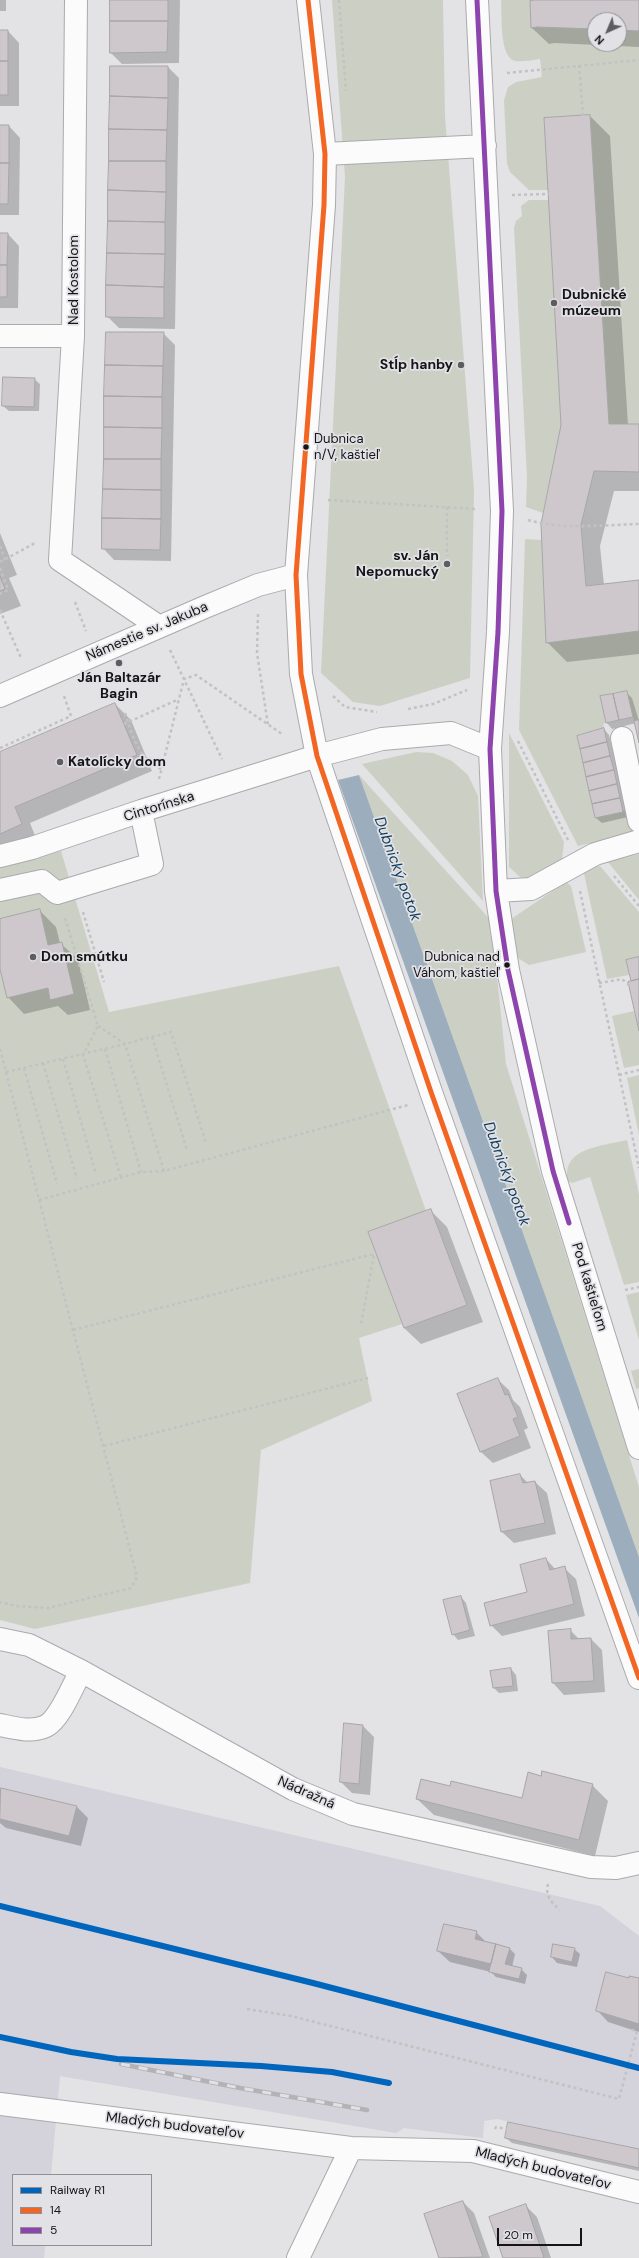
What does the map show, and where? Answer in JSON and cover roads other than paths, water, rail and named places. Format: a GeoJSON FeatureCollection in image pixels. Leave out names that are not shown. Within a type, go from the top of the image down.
{"type":"FeatureCollection","features":[{"type":"Feature","properties":{"kind":"street","name":"Nad Kostolom"},"geometry":{"type":"LineString","coordinates":[[76,0],[73,336],[60,560],[158,626]]}},
{"type":"Feature","properties":{"kind":"street"},"geometry":{"type":"LineString","coordinates":[[308,0],[325,154],[324,205],[296,575],[301,674],[318,756],[433,1096],[639,1678]]}},
{"type":"Feature","properties":{"kind":"street"},"geometry":{"type":"LineString","coordinates":[[477,0],[502,511],[498,632],[490,749]]}},
{"type":"Feature","properties":{"kind":"street"},"geometry":{"type":"LineString","coordinates":[[325,154],[485,146]]}},
{"type":"Feature","properties":{"kind":"street","name":"Nad Kostolom"},"geometry":{"type":"LineString","coordinates":[[0,336],[73,336]]}},
{"type":"Feature","properties":{"kind":"street","name":"Námestie sv. Jakuba"},"geometry":{"type":"LineString","coordinates":[[0,696],[158,626],[258,585],[296,575]]}},
{"type":"Feature","properties":{"kind":"street","name":"Cintorínska"},"geometry":{"type":"LineString","coordinates":[[0,856],[32,848],[141,811],[318,756],[382,738],[451,734],[490,749]]}},
{"type":"Feature","properties":{"kind":"street"},"geometry":{"type":"LineString","coordinates":[[622,738],[633,766],[639,821]]}},
{"type":"Feature","properties":{"kind":"street","name":"Pod kaštieľom"},"geometry":{"type":"LineString","coordinates":[[490,749],[496,891],[508,970],[553,1171],[639,1448]]}},
{"type":"Feature","properties":{"kind":"street"},"geometry":{"type":"LineString","coordinates":[[0,890],[42,881],[66,890],[152,864],[141,811]]}},
{"type":"Feature","properties":{"kind":"street"},"geometry":{"type":"LineString","coordinates":[[496,891],[531,888],[596,854],[639,841]]}},
{"type":"Feature","properties":{"kind":"street","name":"Nádražná"},"geometry":{"type":"LineString","coordinates":[[0,1639],[29,1645],[81,1671],[293,1789],[353,1814],[591,1867],[616,1868],[639,1863]]}},
{"type":"Feature","properties":{"kind":"street"},"geometry":{"type":"LineString","coordinates":[[0,1725],[23,1730],[46,1726],[60,1711],[81,1671]]}},
{"type":"Feature","properties":{"kind":"street","name":"Mladých budovateľov"},"geometry":{"type":"LineString","coordinates":[[0,2104],[351,2148],[473,2151],[639,2192]]}},
{"type":"Feature","properties":{"kind":"street"},"geometry":{"type":"LineString","coordinates":[[298,2258],[351,2148]]}},
{"type":"Feature","properties":{"kind":"water"},"geometry":{"type":"Polygon","coordinates":[[[359,775],[639,1557],[639,1618],[338,780],[359,775]]]}},
{"type":"Feature","properties":{"kind":"railway"},"geometry":{"type":"LineString","coordinates":[[0,2037],[71,2052],[117,2059],[261,2066],[332,2072],[389,2083]]}},
{"type":"Feature","properties":{"kind":"railway"},"geometry":{"type":"LineString","coordinates":[[121,2064],[240,2088],[367,2110]]}},
{"type":"Feature","properties":{"kind":"rail line","name":"R1"},"geometry":{"type":"LineString","coordinates":[[0,1906],[313,1983],[639,2068]]}},
{"type":"Feature","properties":{"kind":"rail line","name":"R1"},"geometry":{"type":"LineString","coordinates":[[0,2037],[71,2052],[117,2059],[261,2066],[332,2072],[389,2083]]}},
{"type":"Feature","properties":{"kind":"place","name":"Dubnické múzeum"},"geometry":{"type":"Point","coordinates":[554,303]}},
{"type":"Feature","properties":{"kind":"place","name":"Stĺp hanby"},"geometry":{"type":"Point","coordinates":[461,365]}},
{"type":"Feature","properties":{"kind":"place","name":"Dubnica n/V, kaštieľ"},"geometry":{"type":"Point","coordinates":[306,447]}},
{"type":"Feature","properties":{"kind":"place","name":"sv. Ján Nepomucký"},"geometry":{"type":"Point","coordinates":[447,564]}},
{"type":"Feature","properties":{"kind":"place","name":"Ján Baltazár Bagin"},"geometry":{"type":"Point","coordinates":[119,663]}},
{"type":"Feature","properties":{"kind":"place","name":"Katolícky dom"},"geometry":{"type":"Point","coordinates":[60,762]}},
{"type":"Feature","properties":{"kind":"place","name":"Dom smútku"},"geometry":{"type":"Point","coordinates":[33,957]}},
{"type":"Feature","properties":{"kind":"place","name":"Dubnica nad Váhom, kaštieľ"},"geometry":{"type":"Point","coordinates":[507,965]}},
{"type":"Feature","properties":{"kind":"water label","name":"Dubnický potok"},"geometry":{"type":"Point","coordinates":[397,869]}},
{"type":"Feature","properties":{"kind":"water label","name":"Dubnický potok"},"geometry":{"type":"Point","coordinates":[506,1174]}}]}
